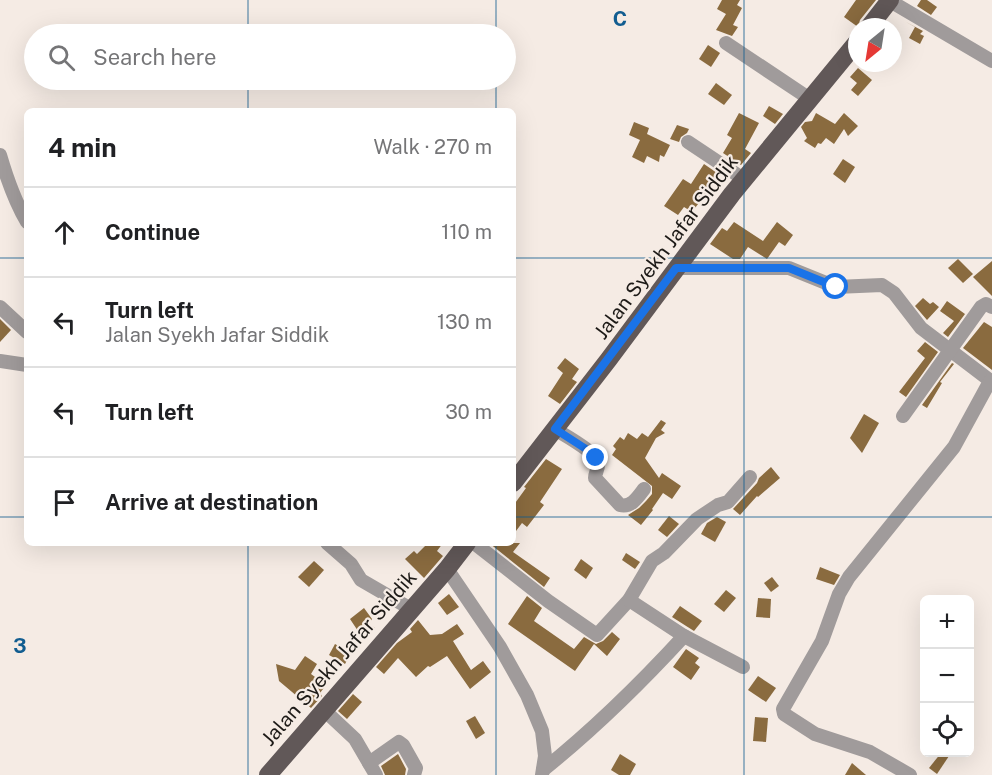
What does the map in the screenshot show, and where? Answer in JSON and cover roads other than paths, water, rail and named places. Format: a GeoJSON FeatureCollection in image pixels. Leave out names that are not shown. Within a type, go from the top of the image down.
{"type":"FeatureCollection","features":[{"type":"Feature","properties":{"kind":"main road"},"geometry":{"type":"LineString","coordinates":[[876,18],[890,0]]}},
{"type":"Feature","properties":{"kind":"main road","name":"Jalan Syekh Jafar Siddik"},"geometry":{"type":"LineString","coordinates":[[516,475],[555,429],[744,180],[848,53]]}},
{"type":"Feature","properties":{"kind":"main road","name":"Jalan Syekh Jafar Siddik"},"geometry":{"type":"LineString","coordinates":[[268,775],[465,546]]}},
{"type":"Feature","properties":{"kind":"street"},"geometry":{"type":"LineString","coordinates":[[890,0],[992,61]]}},
{"type":"Feature","properties":{"kind":"street"},"geometry":{"type":"LineString","coordinates":[[726,43],[810,99]]}},
{"type":"Feature","properties":{"kind":"street"},"geometry":{"type":"LineString","coordinates":[[688,141],[744,180]]}},
{"type":"Feature","properties":{"kind":"street"},"geometry":{"type":"LineString","coordinates":[[0,155],[8,186],[24,217]]}},
{"type":"Feature","properties":{"kind":"street"},"geometry":{"type":"LineString","coordinates":[[676,268],[789,268],[836,287],[882,285],[894,293],[921,328],[991,381],[954,447],[849,577],[839,594],[822,641],[783,709],[784,714],[815,734],[870,752],[910,775]]}},
{"type":"Feature","properties":{"kind":"street"},"geometry":{"type":"LineString","coordinates":[[903,416],[981,307],[986,304],[992,307]]}},
{"type":"Feature","properties":{"kind":"street"},"geometry":{"type":"LineString","coordinates":[[0,307],[24,329]]}},
{"type":"Feature","properties":{"kind":"street"},"geometry":{"type":"LineString","coordinates":[[0,361],[24,365]]}},
{"type":"Feature","properties":{"kind":"street"},"geometry":{"type":"LineString","coordinates":[[555,429],[596,458],[598,463],[595,478],[620,505],[627,506],[632,503],[644,489]]}},
{"type":"Feature","properties":{"kind":"street"},"geometry":{"type":"LineString","coordinates":[[478,546],[548,601],[597,635],[629,600],[652,561],[664,554],[697,519],[718,505],[728,502],[750,477]]}},
{"type":"Feature","properties":{"kind":"street"},"geometry":{"type":"LineString","coordinates":[[330,546],[351,564],[361,579],[411,609]]}},
{"type":"Feature","properties":{"kind":"street"},"geometry":{"type":"LineString","coordinates":[[447,569],[500,647],[527,695],[542,731],[545,756],[542,772]]}},
{"type":"Feature","properties":{"kind":"street"},"geometry":{"type":"LineString","coordinates":[[629,600],[684,636],[743,667]]}},
{"type":"Feature","properties":{"kind":"street"},"geometry":{"type":"LineString","coordinates":[[542,772],[615,707],[684,636]]}},
{"type":"Feature","properties":{"kind":"street"},"geometry":{"type":"LineString","coordinates":[[324,710],[355,739],[373,769],[399,742],[416,768],[414,775]]}}]}
